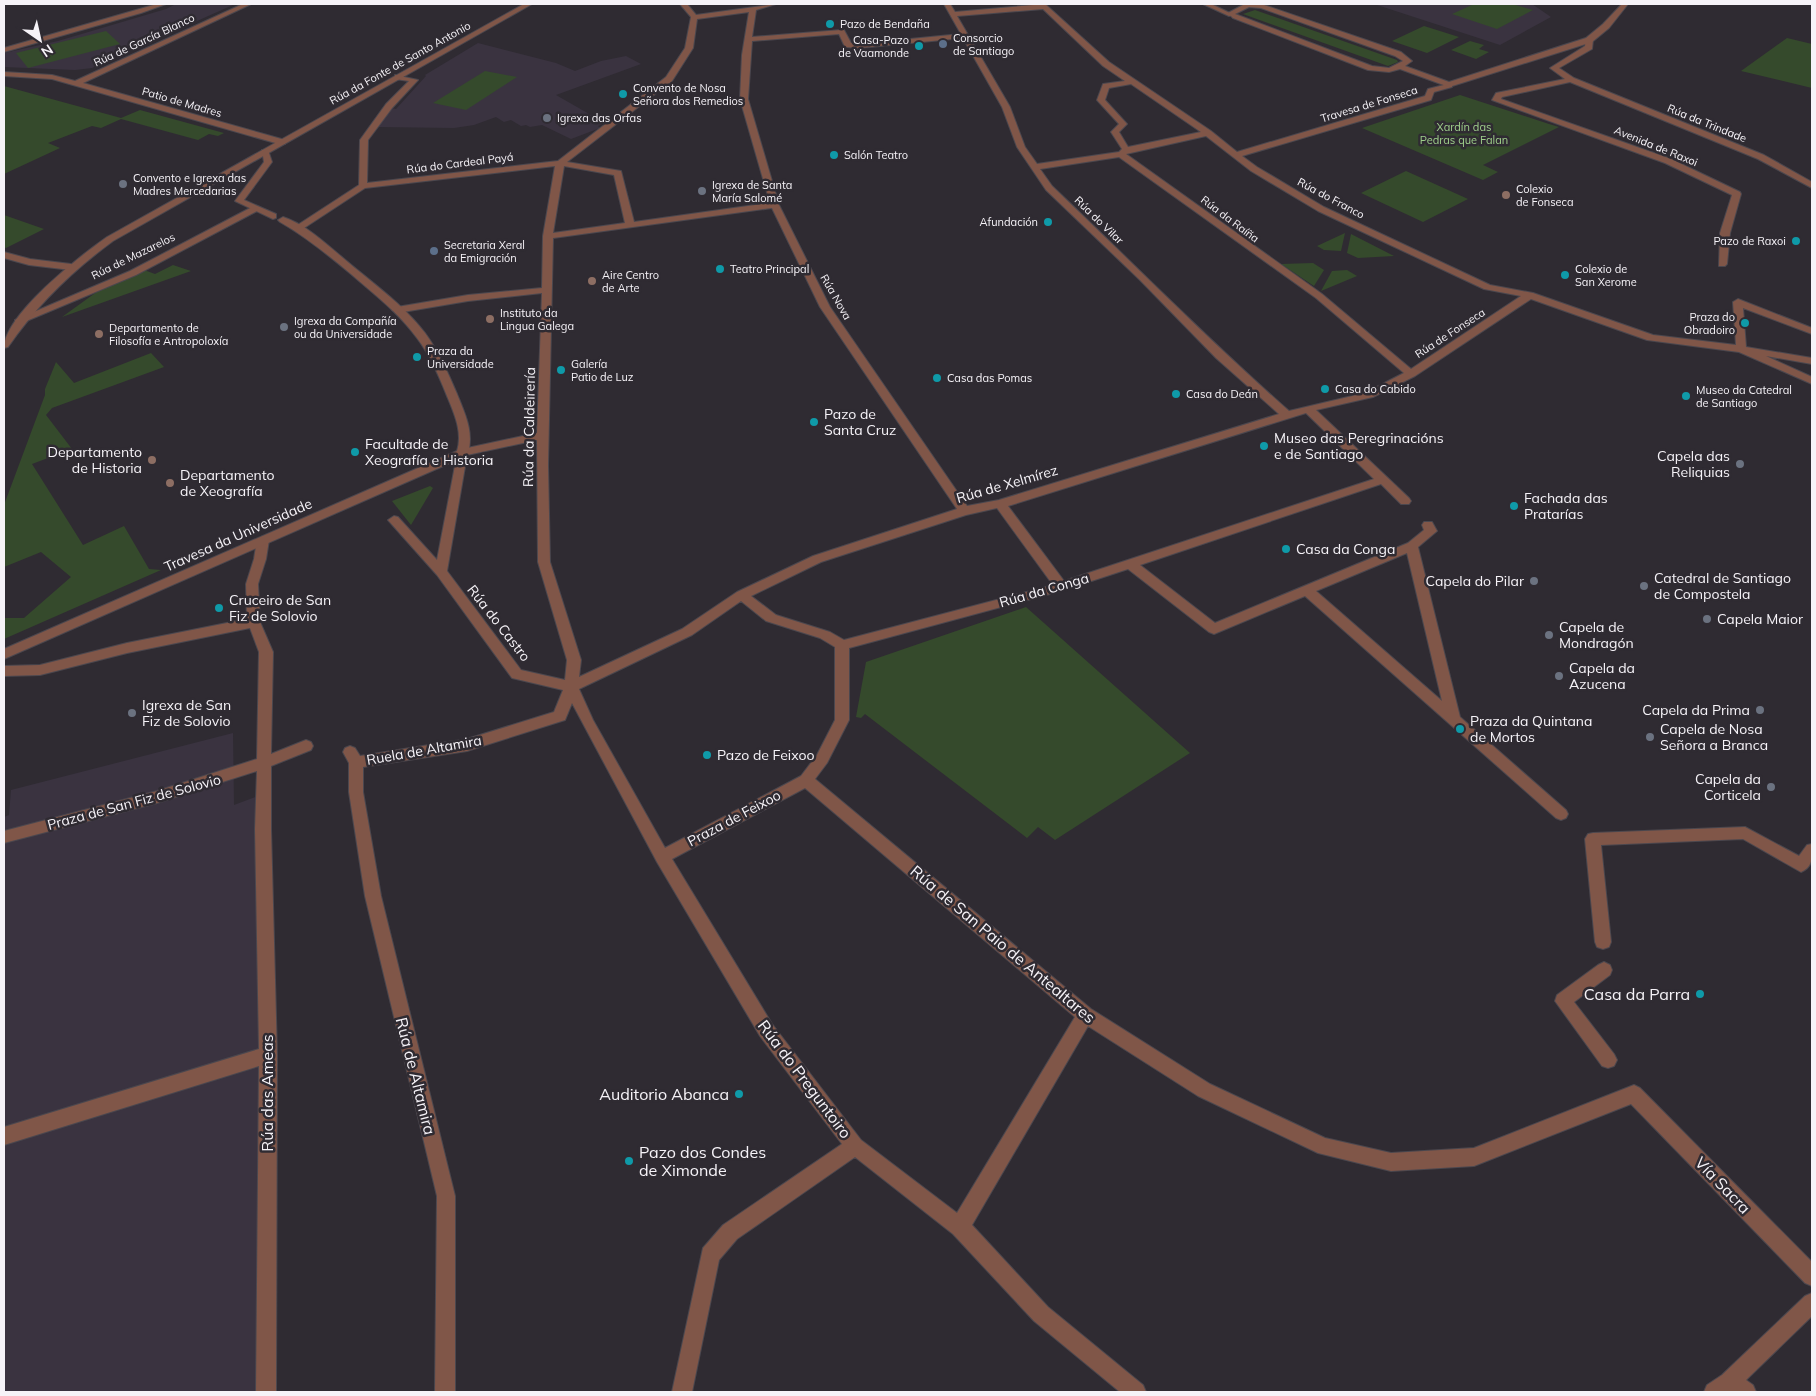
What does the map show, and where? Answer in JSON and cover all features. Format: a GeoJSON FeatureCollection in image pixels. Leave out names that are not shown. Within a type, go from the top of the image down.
{"type":"FeatureCollection","features":[{"type":"Feature","properties":{"kind":"street"},"geometry":{"type":"LineString","coordinates":[[4,50],[103,23],[163,4]]}},
{"type":"Feature","properties":{"kind":"street","name":"Rúa de García Blanco"},"geometry":{"type":"LineString","coordinates":[[76,84],[248,4]]}},
{"type":"Feature","properties":{"kind":"street","name":"Rúa da Fonte de Santo Antonio"},"geometry":{"type":"LineString","coordinates":[[4,345],[20,320],[44,293],[71,267],[110,239],[529,4]]}},
{"type":"Feature","properties":{"kind":"street"},"geometry":{"type":"LineString","coordinates":[[560,163],[668,79],[689,48],[694,17],[683,4]]}},
{"type":"Feature","properties":{"kind":"street"},"geometry":{"type":"LineString","coordinates":[[694,17],[753,9],[773,4]]}},
{"type":"Feature","properties":{"kind":"street","name":"Rúa do Vilar"},"geometry":{"type":"LineString","coordinates":[[947,4],[1006,107],[1021,147],[1049,188],[1143,278],[1220,356],[1286,415]]}},
{"type":"Feature","properties":{"kind":"street"},"geometry":{"type":"LineString","coordinates":[[1206,4],[1231,15],[1371,68],[1389,70],[1400,67],[1408,61],[1398,54],[1255,4],[1240,9],[1231,15]]}},
{"type":"Feature","properties":{"kind":"street"},"geometry":{"type":"LineString","coordinates":[[1571,80],[1554,68],[1589,47],[1589,40],[1606,26],[1625,4]]}},
{"type":"Feature","properties":{"kind":"street"},"geometry":{"type":"LineString","coordinates":[[952,14],[1043,5]]}},
{"type":"Feature","properties":{"kind":"street","name":"Rúa do Franco"},"geometry":{"type":"LineString","coordinates":[[1043,5],[1106,64],[1208,133],[1254,169],[1321,209],[1488,287],[1530,295],[1651,338],[1741,349]]}},
{"type":"Feature","properties":{"kind":"street","name":"Rúa Nova"},"geometry":{"type":"LineString","coordinates":[[753,9],[746,55],[744,99],[757,148],[776,205],[825,307],[964,511]]}},
{"type":"Feature","properties":{"kind":"street"},"geometry":{"type":"LineString","coordinates":[[748,39],[841,32],[848,45],[859,46],[966,36]]}},
{"type":"Feature","properties":{"kind":"street","name":"Travesa de Fonseca"},"geometry":{"type":"LineString","coordinates":[[1236,156],[1428,98],[1431,91],[1589,40]]}},
{"type":"Feature","properties":{"kind":"street"},"geometry":{"type":"LineString","coordinates":[[1400,67],[1449,85]]}},
{"type":"Feature","properties":{"kind":"street","name":"Patio de Madres"},"geometry":{"type":"LineString","coordinates":[[4,74],[44,76],[282,142]]}},
{"type":"Feature","properties":{"kind":"street"},"geometry":{"type":"LineString","coordinates":[[298,228],[363,186],[364,140],[389,106],[414,80],[398,77]]}},
{"type":"Feature","properties":{"kind":"street","name":"Rúa da Trindade"},"geometry":{"type":"LineString","coordinates":[[1571,80],[1761,157],[1812,185]]}},
{"type":"Feature","properties":{"kind":"street","name":"Avenida de Raxoi"},"geometry":{"type":"LineString","coordinates":[[1571,80],[1499,95],[1496,100],[1668,161],[1737,194],[1725,233],[1722,264]]}},
{"type":"Feature","properties":{"kind":"street","name":"Rúa da Raíña"},"geometry":{"type":"LineString","coordinates":[[1131,82],[1106,86],[1102,100],[1123,124],[1114,132],[1124,152],[1318,296],[1411,374]]}},
{"type":"Feature","properties":{"kind":"street"},"geometry":{"type":"LineString","coordinates":[[1034,167],[1124,152],[1208,133]]}},
{"type":"Feature","properties":{"kind":"street"},"geometry":{"type":"LineString","coordinates":[[265,152],[268,162],[239,201],[273,216]]}},
{"type":"Feature","properties":{"kind":"street"},"geometry":{"type":"LineString","coordinates":[[560,163],[618,173],[630,225]]}},
{"type":"Feature","properties":{"kind":"street","name":"Rúa do Cardeal Payá"},"geometry":{"type":"LineString","coordinates":[[363,186],[560,163]]}},
{"type":"Feature","properties":{"kind":"street","name":"Rúa da Caldeirería"},"geometry":{"type":"LineString","coordinates":[[560,163],[548,236],[542,435],[544,562],[574,660],[571,687]]}},
{"type":"Feature","properties":{"kind":"street"},"geometry":{"type":"LineString","coordinates":[[548,236],[776,205]]}},
{"type":"Feature","properties":{"kind":"street","name":"Rúa de Mazarelos"},"geometry":{"type":"LineString","coordinates":[[20,320],[133,273],[254,209]]}},
{"type":"Feature","properties":{"kind":"street"},"geometry":{"type":"LineString","coordinates":[[283,220],[298,228],[397,310],[421,335],[447,383],[461,417],[467,440],[462,453],[441,572]]}},
{"type":"Feature","properties":{"kind":"street"},"geometry":{"type":"LineString","coordinates":[[4,255],[29,262],[71,267]]}},
{"type":"Feature","properties":{"kind":"street"},"geometry":{"type":"LineString","coordinates":[[397,310],[468,298],[546,290]]}},
{"type":"Feature","properties":{"kind":"street","name":"Rúa de Fonseca"},"geometry":{"type":"LineString","coordinates":[[1308,409],[1370,395],[1382,390],[1411,374],[1530,295]]}},
{"type":"Feature","properties":{"kind":"street"},"geometry":{"type":"LineString","coordinates":[[1741,349],[1738,302],[1812,331]]}},
{"type":"Feature","properties":{"kind":"street"},"geometry":{"type":"LineString","coordinates":[[1741,349],[1812,361]]}},
{"type":"Feature","properties":{"kind":"street"},"geometry":{"type":"LineString","coordinates":[[1741,349],[1812,381]]}},
{"type":"Feature","properties":{"kind":"street"},"geometry":{"type":"LineString","coordinates":[[1308,409],[1404,502]]}},
{"type":"Feature","properties":{"kind":"street","name":"Rúa de Xelmírez"},"geometry":{"type":"LineString","coordinates":[[571,687],[687,632],[741,595],[817,559],[964,511],[1000,504],[1308,409]]}},
{"type":"Feature","properties":{"kind":"street","name":"Travesa da Universidade"},"geometry":{"type":"LineString","coordinates":[[4,654],[462,453],[542,435]]}},
{"type":"Feature","properties":{"kind":"street","name":"Rúa da Conga"},"geometry":{"type":"LineString","coordinates":[[842,645],[1061,587],[1382,480]]}},
{"type":"Feature","properties":{"kind":"street"},"geometry":{"type":"LineString","coordinates":[[1000,504],[1061,587]]}},
{"type":"Feature","properties":{"kind":"street","name":"Rúa do Castro"},"geometry":{"type":"LineString","coordinates":[[394,520],[441,572],[517,674],[571,687]]}},
{"type":"Feature","properties":{"kind":"street"},"geometry":{"type":"LineString","coordinates":[[1129,563],[1214,629],[1412,546],[1431,532],[1428,525]]}},
{"type":"Feature","properties":{"kind":"street"},"geometry":{"type":"LineString","coordinates":[[263,540],[260,559],[252,584],[254,622],[266,652],[264,764]]}},
{"type":"Feature","properties":{"kind":"street"},"geometry":{"type":"LineString","coordinates":[[1412,546],[1454,721]]}},
{"type":"Feature","properties":{"kind":"street"},"geometry":{"type":"LineString","coordinates":[[1307,590],[1561,814]]}},
{"type":"Feature","properties":{"kind":"street"},"geometry":{"type":"LineString","coordinates":[[741,595],[771,618],[825,635],[842,645],[842,720],[822,758],[806,780]]}},
{"type":"Feature","properties":{"kind":"street"},"geometry":{"type":"LineString","coordinates":[[4,671],[40,670],[128,648],[254,622]]}},
{"type":"Feature","properties":{"kind":"street","name":"Ruela de Altamira"},"geometry":{"type":"LineString","coordinates":[[353,757],[467,745],[560,716],[571,687]]}},
{"type":"Feature","properties":{"kind":"street","name":"Rúa do Preguntoiro"},"geometry":{"type":"LineString","coordinates":[[571,687],[586,721],[662,857],[766,1030],[855,1146],[960,1227],[1041,1314],[1136,1392]]}},
{"type":"Feature","properties":{"kind":"street","name":"Praza de San Fiz de Solovio"},"geometry":{"type":"LineString","coordinates":[[4,837],[186,789],[264,764],[306,746]]}},
{"type":"Feature","properties":{"kind":"street","name":"Rúa de Altamira"},"geometry":{"type":"LineString","coordinates":[[353,757],[356,792],[373,896],[446,1196],[445,1392]]}},
{"type":"Feature","properties":{"kind":"street","name":"Rúa das Ameas"},"geometry":{"type":"LineString","coordinates":[[264,764],[268,1055],[266,1392]]}},
{"type":"Feature","properties":{"kind":"street","name":"Praza de Feixoo"},"geometry":{"type":"LineString","coordinates":[[662,857],[806,780]]}},
{"type":"Feature","properties":{"kind":"street","name":"Rúa de San Paio de Antealtares"},"geometry":{"type":"LineString","coordinates":[[806,780],[1085,1015],[1204,1090],[1324,1147],[1391,1162],[1474,1157],[1634,1094]]}},
{"type":"Feature","properties":{"kind":"street"},"geometry":{"type":"LineString","coordinates":[[1603,942],[1593,840],[1745,833],[1801,865],[1812,850]]}},
{"type":"Feature","properties":{"kind":"street"},"geometry":{"type":"LineString","coordinates":[[1604,970],[1563,1001],[1607,1065]]}},
{"type":"Feature","properties":{"kind":"street"},"geometry":{"type":"LineString","coordinates":[[960,1227],[1085,1015]]}},
{"type":"Feature","properties":{"kind":"street"},"geometry":{"type":"LineString","coordinates":[[4,1136],[268,1055]]}},
{"type":"Feature","properties":{"kind":"street","name":"Vía Sacra"},"geometry":{"type":"LineString","coordinates":[[1634,1094],[1812,1276]]}},
{"type":"Feature","properties":{"kind":"street"},"geometry":{"type":"LineString","coordinates":[[682,1392],[710,1256],[730,1232],[855,1146]]}},
{"type":"Feature","properties":{"kind":"street"},"geometry":{"type":"LineString","coordinates":[[1730,1389],[1812,1303]]}},
{"type":"Feature","properties":{"kind":"shaded area"},"geometry":{"type":"Polygon","coordinates":[[[176,4],[235,4],[92,68],[75,70],[4,67],[4,53],[58,41],[166,9],[176,4]]]}},
{"type":"Feature","properties":{"kind":"shaded area"},"geometry":{"type":"Polygon","coordinates":[[[1374,4],[1532,4],[1551,17],[1500,45],[1374,4]]]}},
{"type":"Feature","properties":{"kind":"shaded area"},"geometry":{"type":"Polygon","coordinates":[[[478,43],[556,63],[575,71],[601,61],[626,56],[641,64],[556,95],[605,123],[598,126],[600,128],[571,139],[542,125],[521,126],[511,120],[504,122],[496,117],[474,125],[454,128],[378,127],[391,108],[396,109],[425,75],[478,43]]]}},
{"type":"Feature","properties":{"kind":"shaded area"},"geometry":{"type":"Polygon","coordinates":[[[233,733],[234,805],[263,794],[268,1055],[266,1392],[4,1392],[4,817],[9,815],[11,790],[233,733]]]}},
{"type":"Feature","properties":{"kind":"green space"},"geometry":{"type":"Polygon","coordinates":[[[1474,4],[1512,4],[1533,10],[1497,29],[1452,14],[1474,4]]]}},
{"type":"Feature","properties":{"kind":"green space"},"geometry":{"type":"Polygon","coordinates":[[[1255,10],[1397,60],[1398,62],[1388,66],[1243,14],[1255,10]]]}},
{"type":"Feature","properties":{"kind":"green space"},"geometry":{"type":"Polygon","coordinates":[[[1424,26],[1459,37],[1427,53],[1392,41],[1424,26]]]}},
{"type":"Feature","properties":{"kind":"green space"},"geometry":{"type":"Polygon","coordinates":[[[106,31],[120,44],[28,68],[16,53],[106,31]]]}},
{"type":"Feature","properties":{"kind":"green space"},"geometry":{"type":"Polygon","coordinates":[[[1787,38],[1812,44],[1812,88],[1741,71],[1787,38]]]}},
{"type":"Feature","properties":{"kind":"green space"},"geometry":{"type":"Polygon","coordinates":[[[1470,41],[1484,45],[1479,49],[1489,52],[1476,59],[1451,50],[1470,41]]]}},
{"type":"Feature","properties":{"kind":"green space"},"geometry":{"type":"Polygon","coordinates":[[[485,71],[517,77],[466,110],[433,103],[485,71]]]}},
{"type":"Feature","properties":{"kind":"green space"},"geometry":{"type":"Polygon","coordinates":[[[4,86],[121,118],[140,110],[224,133],[218,136],[209,134],[198,140],[121,119],[101,128],[92,126],[48,143],[60,148],[4,174],[4,86]]]}},
{"type":"Feature","properties":{"kind":"green space","name":"Xardín das Pedras que Falan"},"geometry":{"type":"Polygon","coordinates":[[[1460,95],[1559,127],[1483,165],[1498,172],[1483,180],[1362,128],[1460,95]]]}},
{"type":"Feature","properties":{"kind":"green space"},"geometry":{"type":"Polygon","coordinates":[[[1406,171],[1468,199],[1423,222],[1361,193],[1406,171]]]}},
{"type":"Feature","properties":{"kind":"green space"},"geometry":{"type":"Polygon","coordinates":[[[4,215],[44,229],[6,248],[4,247],[4,215]]]}},
{"type":"Feature","properties":{"kind":"green space"},"geometry":{"type":"Polygon","coordinates":[[[1345,233],[1341,251],[1324,250],[1317,246],[1345,233]]]}},
{"type":"Feature","properties":{"kind":"green space"},"geometry":{"type":"Polygon","coordinates":[[[1351,234],[1394,256],[1358,258],[1347,253],[1351,234]]]}},
{"type":"Feature","properties":{"kind":"green space"},"geometry":{"type":"Polygon","coordinates":[[[1313,263],[1324,270],[1314,286],[1281,264],[1313,263]]]}},
{"type":"Feature","properties":{"kind":"green space"},"geometry":{"type":"Polygon","coordinates":[[[173,265],[191,271],[62,317],[98,291],[144,270],[155,274],[173,265]]]}},
{"type":"Feature","properties":{"kind":"green space"},"geometry":{"type":"Polygon","coordinates":[[[1347,270],[1357,276],[1321,291],[1332,271],[1347,270]]]}},
{"type":"Feature","properties":{"kind":"green space"},"geometry":{"type":"Polygon","coordinates":[[[151,353],[164,367],[52,408],[46,415],[72,449],[32,464],[83,545],[124,526],[149,569],[161,570],[4,639],[4,618],[24,618],[71,577],[41,552],[4,567],[4,505],[56,362],[74,383],[151,353]]]}},
{"type":"Feature","properties":{"kind":"green space"},"geometry":{"type":"Polygon","coordinates":[[[430,486],[433,488],[411,525],[392,501],[430,486]]]}},
{"type":"Feature","properties":{"kind":"green space"},"geometry":{"type":"Polygon","coordinates":[[[1026,607],[1190,753],[1055,840],[1038,827],[1027,838],[865,714],[861,718],[856,717],[866,662],[1026,607]]]}},
{"type":"Feature","properties":{"kind":"place","name":"Pazo de Bendaña"},"geometry":{"type":"Point","coordinates":[830,24]}},
{"type":"Feature","properties":{"kind":"place","name":"Consorcio de Santiago"},"geometry":{"type":"Point","coordinates":[943,44]}},
{"type":"Feature","properties":{"kind":"place","name":"Casa-Pazo de Vaamonde"},"geometry":{"type":"Point","coordinates":[919,46]}},
{"type":"Feature","properties":{"kind":"place","name":"Convento de Nosa Señora dos Remedios"},"geometry":{"type":"Point","coordinates":[623,94]}},
{"type":"Feature","properties":{"kind":"place","name":"Igrexa das Orfas"},"geometry":{"type":"Point","coordinates":[547,118]}},
{"type":"Feature","properties":{"kind":"place","name":"Salón Teatro"},"geometry":{"type":"Point","coordinates":[834,155]}},
{"type":"Feature","properties":{"kind":"place","name":"Convento e Igrexa das Madres Mercedarias"},"geometry":{"type":"Point","coordinates":[123,184]}},
{"type":"Feature","properties":{"kind":"place","name":"Igrexa de Santa María Salomé"},"geometry":{"type":"Point","coordinates":[702,191]}},
{"type":"Feature","properties":{"kind":"place","name":"Colexio de Fonseca"},"geometry":{"type":"Point","coordinates":[1506,195]}},
{"type":"Feature","properties":{"kind":"place","name":"Afundación"},"geometry":{"type":"Point","coordinates":[1048,222]}},
{"type":"Feature","properties":{"kind":"place","name":"Pazo de Raxoi"},"geometry":{"type":"Point","coordinates":[1796,241]}},
{"type":"Feature","properties":{"kind":"place","name":"Secretaria Xeral da Emigración"},"geometry":{"type":"Point","coordinates":[434,251]}},
{"type":"Feature","properties":{"kind":"place","name":"Teatro Principal"},"geometry":{"type":"Point","coordinates":[720,269]}},
{"type":"Feature","properties":{"kind":"place","name":"Colexio de San Xerome"},"geometry":{"type":"Point","coordinates":[1565,275]}},
{"type":"Feature","properties":{"kind":"place","name":"Aire Centro de Arte"},"geometry":{"type":"Point","coordinates":[592,281]}},
{"type":"Feature","properties":{"kind":"place","name":"Instituto da Lingua Galega"},"geometry":{"type":"Point","coordinates":[490,319]}},
{"type":"Feature","properties":{"kind":"place","name":"Praza do Obradoiro"},"geometry":{"type":"Point","coordinates":[1745,323]}},
{"type":"Feature","properties":{"kind":"place","name":"Igrexa da Compañía ou da Universidade"},"geometry":{"type":"Point","coordinates":[284,327]}},
{"type":"Feature","properties":{"kind":"place","name":"Departamento de Filosofía e Antropoloxía"},"geometry":{"type":"Point","coordinates":[99,334]}},
{"type":"Feature","properties":{"kind":"place","name":"Praza da Universidade"},"geometry":{"type":"Point","coordinates":[417,357]}},
{"type":"Feature","properties":{"kind":"place","name":"Galería Patio de Luz"},"geometry":{"type":"Point","coordinates":[561,370]}},
{"type":"Feature","properties":{"kind":"place","name":"Casa das Pomas"},"geometry":{"type":"Point","coordinates":[937,378]}},
{"type":"Feature","properties":{"kind":"place","name":"Casa do Cabido"},"geometry":{"type":"Point","coordinates":[1325,389]}},
{"type":"Feature","properties":{"kind":"place","name":"Casa do Deán"},"geometry":{"type":"Point","coordinates":[1176,394]}},
{"type":"Feature","properties":{"kind":"place","name":"Museo da Catedral de Santiago"},"geometry":{"type":"Point","coordinates":[1686,396]}},
{"type":"Feature","properties":{"kind":"place","name":"Pazo de Santa Cruz"},"geometry":{"type":"Point","coordinates":[814,422]}},
{"type":"Feature","properties":{"kind":"place","name":"Museo das Peregrinacións e de Santiago"},"geometry":{"type":"Point","coordinates":[1264,446]}},
{"type":"Feature","properties":{"kind":"place","name":"Facultade de Xeografía e Historia"},"geometry":{"type":"Point","coordinates":[355,452]}},
{"type":"Feature","properties":{"kind":"place","name":"Departamento de Historia"},"geometry":{"type":"Point","coordinates":[152,460]}},
{"type":"Feature","properties":{"kind":"place","name":"Capela das Reliquias"},"geometry":{"type":"Point","coordinates":[1740,464]}},
{"type":"Feature","properties":{"kind":"place","name":"Departamento de Xeografía"},"geometry":{"type":"Point","coordinates":[170,483]}},
{"type":"Feature","properties":{"kind":"place","name":"Fachada das Pratarías"},"geometry":{"type":"Point","coordinates":[1514,506]}},
{"type":"Feature","properties":{"kind":"place","name":"Casa da Conga"},"geometry":{"type":"Point","coordinates":[1286,549]}},
{"type":"Feature","properties":{"kind":"place","name":"Capela do Pilar"},"geometry":{"type":"Point","coordinates":[1534,581]}},
{"type":"Feature","properties":{"kind":"place","name":"Catedral de Santiago de Compostela"},"geometry":{"type":"Point","coordinates":[1644,586]}},
{"type":"Feature","properties":{"kind":"place","name":"Cruceiro de San Fiz de Solovio"},"geometry":{"type":"Point","coordinates":[219,608]}},
{"type":"Feature","properties":{"kind":"place","name":"Capela Maior"},"geometry":{"type":"Point","coordinates":[1707,619]}},
{"type":"Feature","properties":{"kind":"place","name":"Capela de Mondragón"},"geometry":{"type":"Point","coordinates":[1549,635]}},
{"type":"Feature","properties":{"kind":"place","name":"Capela da Azucena"},"geometry":{"type":"Point","coordinates":[1559,676]}},
{"type":"Feature","properties":{"kind":"place","name":"Capela da Prima"},"geometry":{"type":"Point","coordinates":[1760,710]}},
{"type":"Feature","properties":{"kind":"place","name":"Igrexa de San Fiz de Solovio"},"geometry":{"type":"Point","coordinates":[132,713]}},
{"type":"Feature","properties":{"kind":"place","name":"Praza da Quintana de Mortos"},"geometry":{"type":"Point","coordinates":[1460,729]}},
{"type":"Feature","properties":{"kind":"place","name":"Capela de Nosa Señora a Branca"},"geometry":{"type":"Point","coordinates":[1650,737]}},
{"type":"Feature","properties":{"kind":"place","name":"Pazo de Feixoo"},"geometry":{"type":"Point","coordinates":[707,755]}},
{"type":"Feature","properties":{"kind":"place","name":"Capela da Corticela"},"geometry":{"type":"Point","coordinates":[1771,787]}},
{"type":"Feature","properties":{"kind":"place","name":"Casa da Parra"},"geometry":{"type":"Point","coordinates":[1700,994]}},
{"type":"Feature","properties":{"kind":"place","name":"Auditorio Abanca"},"geometry":{"type":"Point","coordinates":[739,1094]}},
{"type":"Feature","properties":{"kind":"place","name":"Pazo dos Condes de Ximonde"},"geometry":{"type":"Point","coordinates":[629,1161]}}]}
